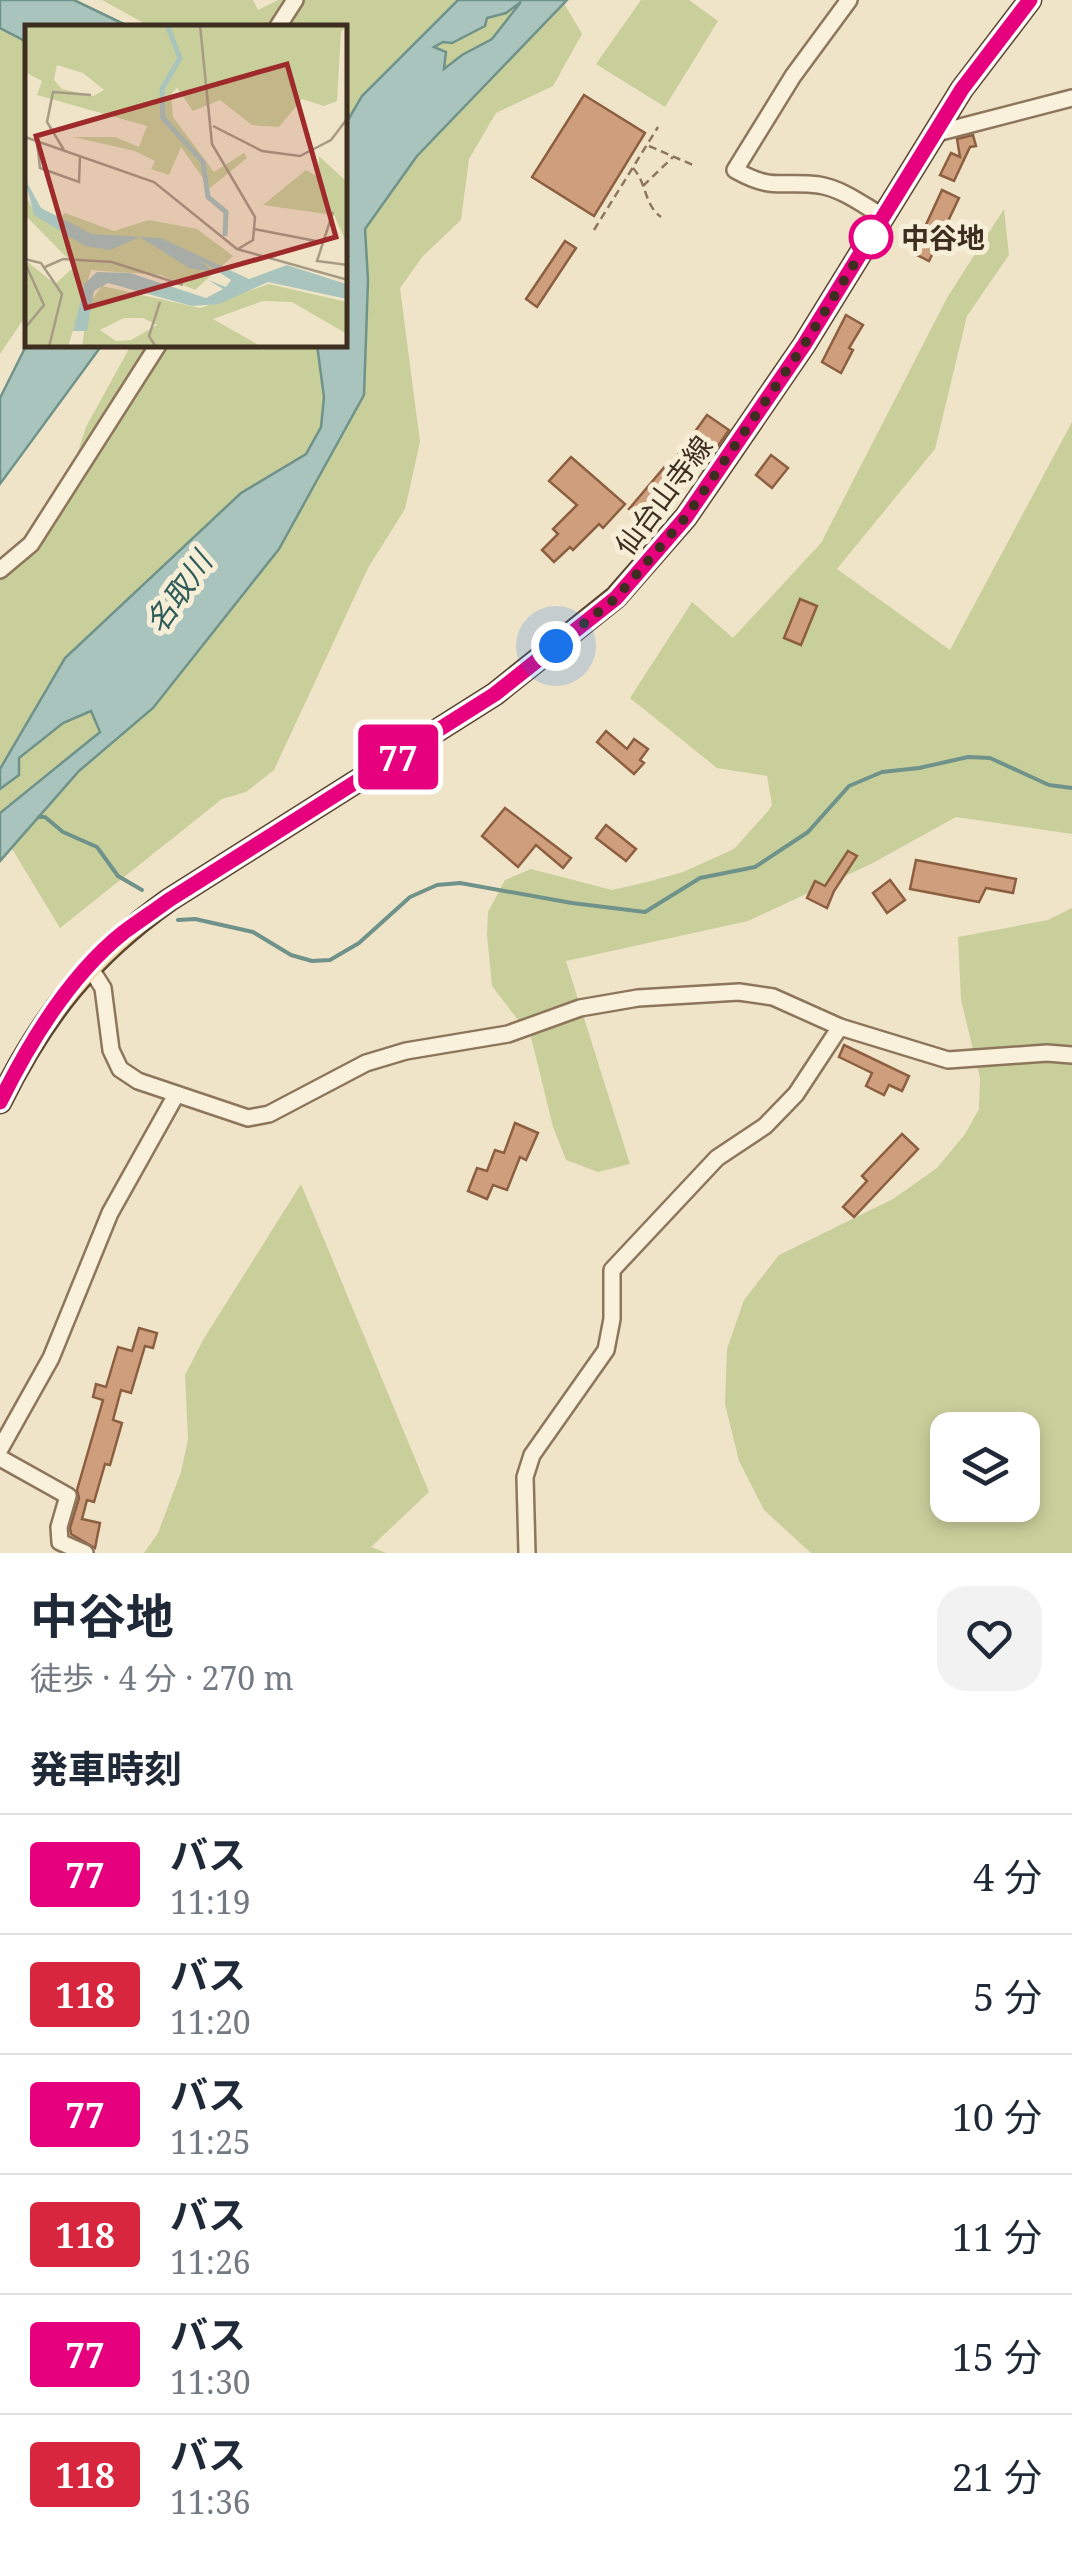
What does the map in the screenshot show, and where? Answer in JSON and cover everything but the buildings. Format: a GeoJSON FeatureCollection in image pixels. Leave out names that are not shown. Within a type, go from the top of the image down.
{"type":"FeatureCollection","features":[{"type":"Feature","properties":{"kind":"main road","name":"仙台山寺線"},"geometry":{"type":"LineString","coordinates":[[0,1102],[47,1021],[89,966],[122,933],[495,694],[616,598],[686,517],[804,345],[962,89],[1030,0]]}},
{"type":"Feature","properties":{"kind":"street"},"geometry":{"type":"LineString","coordinates":[[279,25],[295,0]]}},
{"type":"Feature","properties":{"kind":"street"},"geometry":{"type":"LineString","coordinates":[[849,0],[734,170],[768,186],[818,185],[838,190],[884,217]]}},
{"type":"Feature","properties":{"kind":"street"},"geometry":{"type":"LineString","coordinates":[[933,134],[1072,98]]}},
{"type":"Feature","properties":{"kind":"street"},"geometry":{"type":"LineString","coordinates":[[0,570],[31,544],[156,348]]}},
{"type":"Feature","properties":{"kind":"street"},"geometry":{"type":"LineString","coordinates":[[89,966],[103,988],[111,1050],[120,1069],[138,1082],[248,1118],[269,1114],[366,1063],[406,1051],[508,1034],[610,1000],[739,992],[773,998],[840,1027],[948,1060],[1047,1053],[1072,1055]]}},
{"type":"Feature","properties":{"kind":"street"},"geometry":{"type":"LineString","coordinates":[[527,1553],[525,1477],[532,1455],[606,1350],[612,1319],[612,1270],[717,1158],[766,1126],[796,1094],[840,1027]]}},
{"type":"Feature","properties":{"kind":"street"},"geometry":{"type":"LineString","coordinates":[[0,1449],[51,1358],[110,1213],[176,1095]]}},
{"type":"Feature","properties":{"kind":"street"},"geometry":{"type":"LineString","coordinates":[[0,1458],[68,1496],[59,1527],[60,1542],[85,1553]]}},
{"type":"Feature","properties":{"kind":"path"},"geometry":{"type":"LineString","coordinates":[[594,230],[658,127]]}},
{"type":"Feature","properties":{"kind":"path"},"geometry":{"type":"LineString","coordinates":[[647,145],[693,164]]}},
{"type":"Feature","properties":{"kind":"path"},"geometry":{"type":"LineString","coordinates":[[643,186],[674,156]]}},
{"type":"Feature","properties":{"kind":"path"},"geometry":{"type":"LineString","coordinates":[[633,168],[652,210],[661,217]]}},
{"type":"Feature","properties":{"kind":"green space"},"geometry":{"type":"Polygon","coordinates":[[[102,0],[253,0],[258,10],[278,0],[562,0],[582,34],[553,86],[496,113],[469,159],[461,220],[423,256],[400,288],[420,442],[405,509],[368,568],[274,770],[246,792],[222,799],[60,928],[0,829],[0,566],[67,485],[86,427],[129,348],[348,348],[348,25],[147,25],[102,0]]]}},
{"type":"Feature","properties":{"kind":"green space"},"geometry":{"type":"Polygon","coordinates":[[[641,0],[689,0],[718,21],[665,107],[596,64],[641,0]]]}},
{"type":"Feature","properties":{"kind":"green space"},"geometry":{"type":"Polygon","coordinates":[[[0,12],[25,26],[25,317],[0,354],[0,12]]]}},
{"type":"Feature","properties":{"kind":"green space"},"geometry":{"type":"Polygon","coordinates":[[[1004,209],[1009,255],[967,316],[935,449],[837,569],[950,650],[1072,422],[1072,834],[956,817],[871,864],[748,921],[566,961],[630,1164],[598,1172],[566,1160],[553,1127],[531,1037],[492,986],[488,912],[505,880],[531,869],[612,890],[683,872],[734,849],[768,811],[772,805],[767,776],[717,768],[630,698],[692,602],[733,638],[821,543],[948,296],[1004,209]]]}},
{"type":"Feature","properties":{"kind":"green space"},"geometry":{"type":"Polygon","coordinates":[[[1072,908],[1072,1553],[811,1553],[764,1510],[739,1461],[725,1404],[727,1349],[744,1300],[779,1255],[893,1199],[937,1168],[965,1134],[979,1109],[980,1078],[961,1000],[958,937],[1048,920],[1072,908]]]}},
{"type":"Feature","properties":{"kind":"green space"},"geometry":{"type":"Polygon","coordinates":[[[301,1184],[429,1492],[371,1547],[387,1553],[144,1553],[158,1533],[181,1472],[188,1439],[185,1375],[301,1184]]]}},
{"type":"Feature","properties":{"kind":"water"},"geometry":{"type":"Polygon","coordinates":[[[0,0],[74,0],[126,25],[25,25],[25,41],[0,28],[0,0]]]}},
{"type":"Feature","properties":{"kind":"water","name":"名取川"},"geometry":{"type":"Polygon","coordinates":[[[458,0],[567,0],[417,156],[365,229],[368,280],[364,395],[279,549],[153,708],[79,771],[0,861],[0,813],[100,732],[91,711],[63,723],[19,758],[19,775],[0,789],[0,769],[65,658],[241,493],[306,454],[321,427],[324,397],[317,348],[348,348],[348,120],[362,96],[458,0]],[[521,2],[506,13],[487,18],[485,26],[452,43],[434,47],[446,52],[444,69],[492,39],[521,2]]]}},
{"type":"Feature","properties":{"kind":"water"},"geometry":{"type":"Polygon","coordinates":[[[25,348],[100,348],[0,484],[0,398],[25,348]]]}},
{"type":"Feature","properties":{"kind":"waterway"},"geometry":{"type":"LineString","coordinates":[[178,920],[195,919],[253,932],[291,955],[312,961],[330,960],[359,943],[410,897],[437,885],[460,883],[645,912],[700,878],[755,867],[808,832],[849,786],[882,772],[968,757],[990,758],[1049,785],[1072,788]]}},
{"type":"Feature","properties":{"kind":"waterway"},"geometry":{"type":"LineString","coordinates":[[39,817],[97,847],[118,876],[142,890]]}},
{"type":"Feature","properties":{"kind":"bus line","name":"77"},"geometry":{"type":"LineString","coordinates":[[0,1102],[47,1021],[89,966],[122,933],[495,694],[616,598],[686,517],[804,345],[962,89],[1030,0]]}},
{"type":"Feature","properties":{"kind":"place","name":"中谷地"},"geometry":{"type":"Point","coordinates":[871,237]}},
{"type":"Feature","properties":{"kind":"route"},"geometry":{"type":"LineString","coordinates":[[556,646],[616,598],[686,517],[804,345],[871,237]]}}]}
